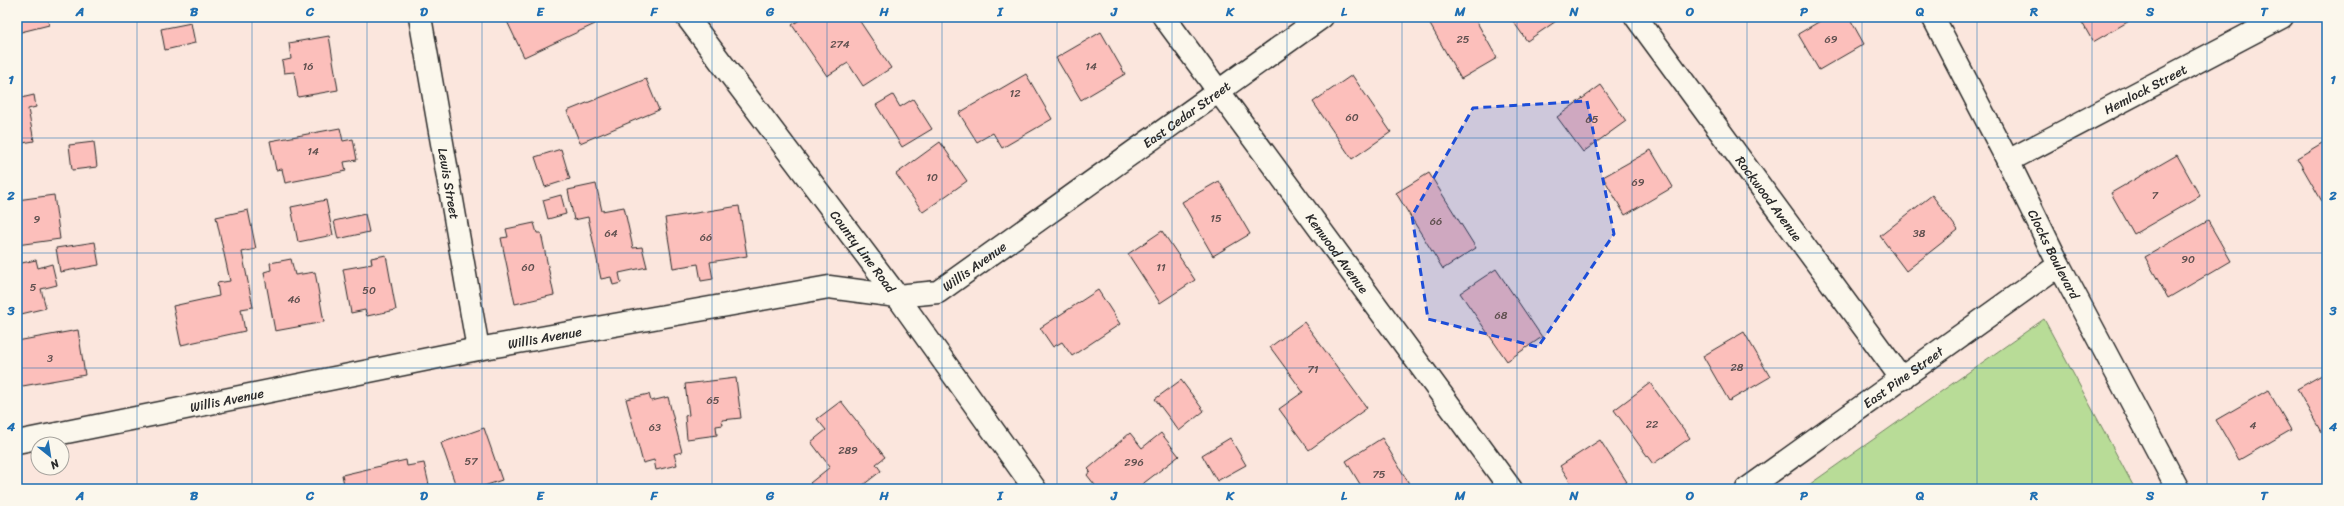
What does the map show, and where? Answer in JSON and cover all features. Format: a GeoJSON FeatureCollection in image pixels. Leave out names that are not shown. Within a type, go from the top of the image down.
{"type":"FeatureCollection","features":[{"type":"Feature","properties":{"kind":"street","name":"Lewis Street"},"geometry":{"type":"LineString","coordinates":[[420,17],[478,349]]}},
{"type":"Feature","properties":{"kind":"street","name":"County Line Road"},"geometry":{"type":"LineString","coordinates":[[687,17],[897,296],[1035,489]]}},
{"type":"Feature","properties":{"kind":"street","name":"Kenwood Avenue"},"geometry":{"type":"LineString","coordinates":[[1164,17],[1511,489]]}},
{"type":"Feature","properties":{"kind":"street","name":"East Cedar Street"},"geometry":{"type":"LineString","coordinates":[[1051,212],[1322,17]]}},
{"type":"Feature","properties":{"kind":"street","name":"Rockwood Avenue"},"geometry":{"type":"LineString","coordinates":[[1636,17],[1902,379]]}},
{"type":"Feature","properties":{"kind":"street","name":"Clocks Boulevard"},"geometry":{"type":"LineString","coordinates":[[1933,17],[2008,161],[2059,265],[2178,489]]}},
{"type":"Feature","properties":{"kind":"street","name":"Hemlock Street"},"geometry":{"type":"LineString","coordinates":[[2008,161],[2282,17]]}},
{"type":"Feature","properties":{"kind":"street","name":"Willis Avenue"},"geometry":{"type":"LineString","coordinates":[[17,442],[478,349],[829,287],[897,296],[938,292],[1051,212]]}},
{"type":"Feature","properties":{"kind":"street","name":"East Pine Street"},"geometry":{"type":"LineString","coordinates":[[1747,489],[2059,265]]}},
{"type":"Feature","properties":{"kind":"highlighted area"},"geometry":{"type":"Polygon","coordinates":[[[1587,101],[1614,234],[1538,347],[1428,319],[1412,216],[1473,108],[1587,101]]]}},
{"type":"Feature","properties":{"kind":"green space"},"geometry":{"type":"Polygon","coordinates":[[[2044,319],[2135,489],[1803,489],[2044,319]]]}},
{"type":"Feature","properties":{"kind":"building"},"geometry":{"type":"Polygon","coordinates":[[[17,17],[47,17],[49,25],[17,33],[17,17]]]}},
{"type":"Feature","properties":{"kind":"building"},"geometry":{"type":"Polygon","coordinates":[[[505,17],[592,17],[595,24],[524,57],[505,17]]]}},
{"type":"Feature","properties":{"kind":"building"},"geometry":{"type":"Polygon","coordinates":[[[804,17],[857,17],[891,68],[863,86],[848,63],[827,76],[792,25],[804,17]]]}},
{"type":"Feature","properties":{"kind":"building"},"geometry":{"type":"Polygon","coordinates":[[[1435,17],[1474,17],[1497,58],[1461,79],[1428,21],[1435,17]]]}},
{"type":"Feature","properties":{"kind":"building"},"geometry":{"type":"Polygon","coordinates":[[[1510,17],[1562,17],[1527,41],[1510,17]]]}},
{"type":"Feature","properties":{"kind":"building"},"geometry":{"type":"Polygon","coordinates":[[[1827,17],[1849,17],[1864,44],[1819,70],[1798,34],[1827,17]]]}},
{"type":"Feature","properties":{"kind":"building"},"geometry":{"type":"Polygon","coordinates":[[[2079,17],[2129,17],[2131,20],[2093,42],[2079,17]]]}},
{"type":"Feature","properties":{"kind":"building"},"geometry":{"type":"Polygon","coordinates":[[[191,23],[195,43],[165,50],[161,29],[191,23]]]}},
{"type":"Feature","properties":{"kind":"building"},"geometry":{"type":"Polygon","coordinates":[[[1101,32],[1125,74],[1081,100],[1056,58],[1101,32]]]}},
{"type":"Feature","properties":{"kind":"building"},"geometry":{"type":"Polygon","coordinates":[[[329,36],[338,90],[298,97],[294,72],[284,73],[282,61],[291,59],[289,43],[329,36]]]}},
{"type":"Feature","properties":{"kind":"building"},"geometry":{"type":"Polygon","coordinates":[[[1026,74],[1052,119],[1002,148],[993,133],[977,142],[959,113],[1026,74]]]}},
{"type":"Feature","properties":{"kind":"building"},"geometry":{"type":"Polygon","coordinates":[[[1352,75],[1391,132],[1352,159],[1313,102],[1352,75]]]}},
{"type":"Feature","properties":{"kind":"building"},"geometry":{"type":"Polygon","coordinates":[[[646,79],[659,110],[580,143],[567,111],[646,79]]]}},
{"type":"Feature","properties":{"kind":"building"},"geometry":{"type":"Polygon","coordinates":[[[1601,85],[1626,121],[1583,152],[1557,117],[1601,85]]]}},
{"type":"Feature","properties":{"kind":"building"},"geometry":{"type":"Polygon","coordinates":[[[34,95],[36,107],[28,109],[34,141],[17,144],[17,99],[34,95]]]}},
{"type":"Feature","properties":{"kind":"building"},"geometry":{"type":"Polygon","coordinates":[[[893,95],[900,107],[913,99],[932,129],[902,147],[876,105],[893,95]]]}},
{"type":"Feature","properties":{"kind":"building"},"geometry":{"type":"Polygon","coordinates":[[[340,128],[343,141],[353,139],[357,160],[344,162],[346,171],[285,183],[282,169],[276,170],[270,141],[340,128]]]}},
{"type":"Feature","properties":{"kind":"building"},"geometry":{"type":"Polygon","coordinates":[[[2327,140],[2327,210],[2297,158],[2327,140]]]}},
{"type":"Feature","properties":{"kind":"building"},"geometry":{"type":"Polygon","coordinates":[[[94,142],[97,167],[72,170],[69,145],[94,142]]]}},
{"type":"Feature","properties":{"kind":"building"},"geometry":{"type":"Polygon","coordinates":[[[940,142],[967,181],[923,212],[896,174],[940,142]]]}},
{"type":"Feature","properties":{"kind":"building"},"geometry":{"type":"Polygon","coordinates":[[[561,149],[570,179],[545,187],[535,157],[561,149]]]}},
{"type":"Feature","properties":{"kind":"building"},"geometry":{"type":"Polygon","coordinates":[[[1651,150],[1673,187],[1625,215],[1603,177],[1651,150]]]}},
{"type":"Feature","properties":{"kind":"building"},"geometry":{"type":"Polygon","coordinates":[[[2177,155],[2200,196],[2134,234],[2111,193],[2177,155]]]}},
{"type":"Feature","properties":{"kind":"building"},"geometry":{"type":"Polygon","coordinates":[[[1429,173],[1476,248],[1443,269],[1396,193],[1429,173]]]}},
{"type":"Feature","properties":{"kind":"building"},"geometry":{"type":"Polygon","coordinates":[[[1219,181],[1250,234],[1213,256],[1182,202],[1219,181]]]}},
{"type":"Feature","properties":{"kind":"building"},"geometry":{"type":"Polygon","coordinates":[[[596,184],[602,211],[624,207],[633,248],[642,247],[647,267],[619,273],[621,283],[613,285],[611,277],[601,279],[588,217],[574,220],[568,190],[596,184]]]}},
{"type":"Feature","properties":{"kind":"building"},"geometry":{"type":"Polygon","coordinates":[[[54,195],[60,239],[17,245],[17,200],[54,195]]]}},
{"type":"Feature","properties":{"kind":"building"},"geometry":{"type":"Polygon","coordinates":[[[561,195],[566,214],[548,219],[543,200],[561,195]]]}},
{"type":"Feature","properties":{"kind":"building"},"geometry":{"type":"Polygon","coordinates":[[[1932,195],[1958,230],[1906,271],[1880,236],[1932,195]]]}},
{"type":"Feature","properties":{"kind":"building"},"geometry":{"type":"Polygon","coordinates":[[[326,200],[333,235],[298,242],[291,207],[326,200]]]}},
{"type":"Feature","properties":{"kind":"building"},"geometry":{"type":"Polygon","coordinates":[[[739,206],[747,256],[710,262],[713,279],[701,281],[698,264],[673,268],[665,218],[739,206]]]}},
{"type":"Feature","properties":{"kind":"building"},"geometry":{"type":"Polygon","coordinates":[[[248,210],[256,249],[242,252],[253,307],[241,309],[245,331],[181,345],[173,306],[219,296],[217,283],[230,281],[216,217],[248,210]]]}},
{"type":"Feature","properties":{"kind":"building"},"geometry":{"type":"Polygon","coordinates":[[[365,214],[369,232],[338,239],[334,221],[365,214]]]}},
{"type":"Feature","properties":{"kind":"building"},"geometry":{"type":"Polygon","coordinates":[[[2208,221],[2231,261],[2168,298],[2145,257],[2208,221]]]}},
{"type":"Feature","properties":{"kind":"building"},"geometry":{"type":"Polygon","coordinates":[[[534,223],[537,233],[541,233],[554,295],[515,304],[501,238],[508,237],[506,229],[534,223]]]}},
{"type":"Feature","properties":{"kind":"building"},"geometry":{"type":"Polygon","coordinates":[[[1162,231],[1195,280],[1160,303],[1128,254],[1162,231]]]}},
{"type":"Feature","properties":{"kind":"building"},"geometry":{"type":"Polygon","coordinates":[[[95,242],[99,265],[60,272],[56,248],[95,242]]]}},
{"type":"Feature","properties":{"kind":"building"},"geometry":{"type":"Polygon","coordinates":[[[386,255],[396,310],[367,316],[365,310],[351,313],[343,269],[372,264],[371,258],[386,255]]]}},
{"type":"Feature","properties":{"kind":"building"},"geometry":{"type":"Polygon","coordinates":[[[291,259],[295,275],[315,272],[324,322],[275,331],[264,272],[271,270],[270,263],[291,259]]]}},
{"type":"Feature","properties":{"kind":"building"},"geometry":{"type":"Polygon","coordinates":[[[36,260],[38,268],[52,264],[57,285],[41,289],[46,308],[17,315],[17,264],[36,260]]]}},
{"type":"Feature","properties":{"kind":"building"},"geometry":{"type":"Polygon","coordinates":[[[1496,269],[1542,337],[1507,361],[1460,293],[1496,269]]]}},
{"type":"Feature","properties":{"kind":"building"},"geometry":{"type":"Polygon","coordinates":[[[1098,290],[1120,324],[1072,356],[1062,342],[1053,347],[1040,328],[1098,290]]]}},
{"type":"Feature","properties":{"kind":"building"},"geometry":{"type":"Polygon","coordinates":[[[1304,322],[1367,408],[1309,450],[1279,409],[1303,392],[1270,347],[1304,322]]]}},
{"type":"Feature","properties":{"kind":"building"},"geometry":{"type":"Polygon","coordinates":[[[78,330],[85,375],[17,387],[17,341],[78,330]]]}},
{"type":"Feature","properties":{"kind":"building"},"geometry":{"type":"Polygon","coordinates":[[[1744,332],[1770,377],[1729,401],[1703,356],[1744,332]]]}},
{"type":"Feature","properties":{"kind":"building"},"geometry":{"type":"Polygon","coordinates":[[[2327,372],[2327,429],[2321,432],[2297,389],[2327,372]]]}},
{"type":"Feature","properties":{"kind":"building"},"geometry":{"type":"Polygon","coordinates":[[[736,378],[741,418],[722,420],[723,425],[716,426],[717,435],[687,439],[685,416],[689,415],[685,384],[736,378]]]}},
{"type":"Feature","properties":{"kind":"building"},"geometry":{"type":"Polygon","coordinates":[[[1181,380],[1204,411],[1179,431],[1155,399],[1181,380]]]}},
{"type":"Feature","properties":{"kind":"building"},"geometry":{"type":"Polygon","coordinates":[[[1650,383],[1690,438],[1653,464],[1614,410],[1650,383]]]}},
{"type":"Feature","properties":{"kind":"building"},"geometry":{"type":"Polygon","coordinates":[[[2268,390],[2291,430],[2239,460],[2216,420],[2268,390]]]}},
{"type":"Feature","properties":{"kind":"building"},"geometry":{"type":"Polygon","coordinates":[[[649,394],[651,401],[668,397],[682,452],[674,454],[677,465],[656,470],[654,460],[643,463],[626,399],[649,394]]]}},
{"type":"Feature","properties":{"kind":"building"},"geometry":{"type":"Polygon","coordinates":[[[841,401],[885,457],[876,464],[881,471],[858,489],[848,489],[844,485],[839,489],[815,489],[810,483],[830,467],[811,442],[826,430],[817,419],[841,401]]]}},
{"type":"Feature","properties":{"kind":"building"},"geometry":{"type":"Polygon","coordinates":[[[484,428],[502,480],[481,487],[482,489],[457,489],[441,443],[484,428]]]}},
{"type":"Feature","properties":{"kind":"building"},"geometry":{"type":"Polygon","coordinates":[[[1130,433],[1142,448],[1161,433],[1179,456],[1136,489],[1098,489],[1087,475],[1090,471],[1088,469],[1130,433]]]}},
{"type":"Feature","properties":{"kind":"building"},"geometry":{"type":"Polygon","coordinates":[[[1230,438],[1246,465],[1217,481],[1202,455],[1230,438]]]}},
{"type":"Feature","properties":{"kind":"building"},"geometry":{"type":"Polygon","coordinates":[[[1382,438],[1411,487],[1407,489],[1363,489],[1346,461],[1382,438]]]}},
{"type":"Feature","properties":{"kind":"building"},"geometry":{"type":"Polygon","coordinates":[[[1600,440],[1627,482],[1616,489],[1575,489],[1560,466],[1600,440]]]}},
{"type":"Feature","properties":{"kind":"building"},"geometry":{"type":"Polygon","coordinates":[[[406,460],[407,466],[424,463],[430,489],[345,489],[342,475],[406,460]]]}}]}
